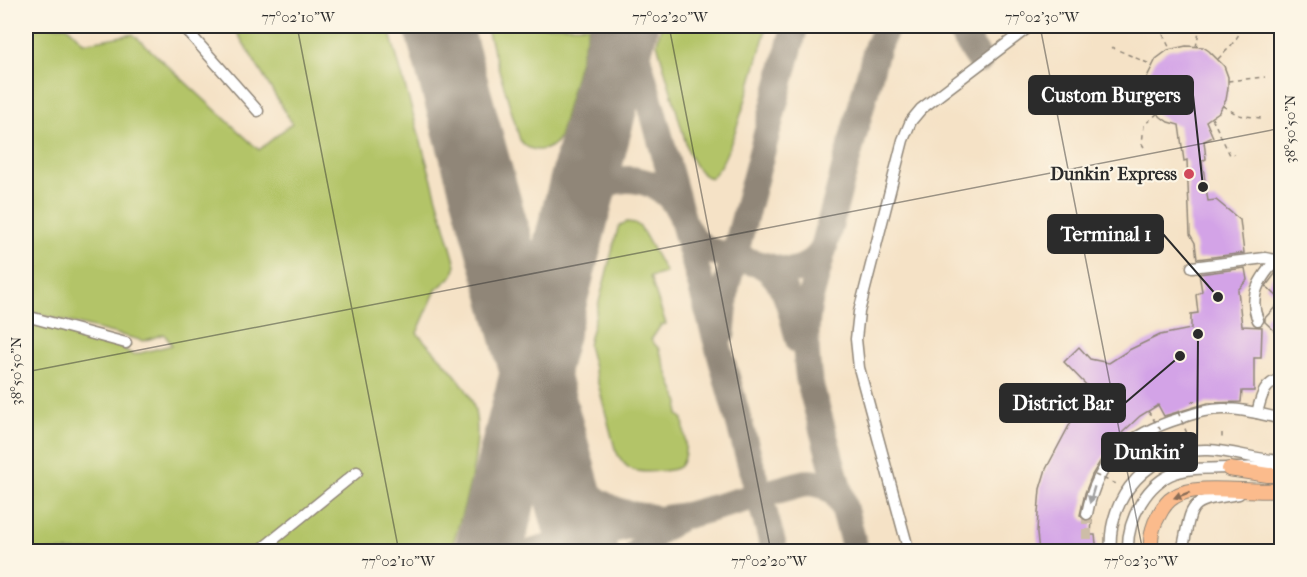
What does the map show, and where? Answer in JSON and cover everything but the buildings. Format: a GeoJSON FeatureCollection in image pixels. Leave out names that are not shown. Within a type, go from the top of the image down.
{"type":"FeatureCollection","features":[{"type":"Feature","properties":{"kind":"main road"},"geometry":{"type":"LineString","coordinates":[[1228,469],[1281,475]]}},
{"type":"Feature","properties":{"kind":"main road"},"geometry":{"type":"LineString","coordinates":[[1151,552],[1151,537],[1155,523],[1161,511],[1174,497],[1198,490],[1281,490]]}},
{"type":"Feature","properties":{"kind":"street"},"geometry":{"type":"LineString","coordinates":[[183,26],[258,111]]}},
{"type":"Feature","properties":{"kind":"street"},"geometry":{"type":"LineString","coordinates":[[909,552],[859,368],[856,339],[859,312],[903,140],[911,121],[921,109],[1029,26]]}},
{"type":"Feature","properties":{"kind":"street"},"geometry":{"type":"LineString","coordinates":[[1192,267],[1278,257]]}},
{"type":"Feature","properties":{"kind":"street"},"geometry":{"type":"LineString","coordinates":[[1258,320],[1254,313],[1257,287],[1260,278],[1278,257]]}},
{"type":"Feature","properties":{"kind":"street"},"geometry":{"type":"LineString","coordinates":[[26,316],[126,343]]}},
{"type":"Feature","properties":{"kind":"street"},"geometry":{"type":"LineString","coordinates":[[1257,413],[1266,387],[1281,379]]}},
{"type":"Feature","properties":{"kind":"street"},"geometry":{"type":"LineString","coordinates":[[1087,514],[1097,478],[1106,463],[1117,450],[1154,428],[1198,412],[1227,409],[1281,419]]}},
{"type":"Feature","properties":{"kind":"street"},"geometry":{"type":"LineString","coordinates":[[1111,552],[1112,524],[1120,501],[1135,479],[1156,462],[1182,452],[1202,450],[1281,463]]}},
{"type":"Feature","properties":{"kind":"street"},"geometry":{"type":"LineString","coordinates":[[1128,552],[1128,534],[1133,517],[1143,499],[1157,483],[1172,474],[1189,468],[1228,469],[1281,463]]}},
{"type":"Feature","properties":{"kind":"street"},"geometry":{"type":"LineString","coordinates":[[258,552],[357,472]]}},
{"type":"Feature","properties":{"kind":"street"},"geometry":{"type":"LineString","coordinates":[[1182,552],[1190,515],[1199,501],[1257,491]]}},
{"type":"Feature","properties":{"kind":"path"},"geometry":{"type":"LineString","coordinates":[[1159,26],[1170,49]]}},
{"type":"Feature","properties":{"kind":"path"},"geometry":{"type":"LineString","coordinates":[[1196,47],[1200,26]]}},
{"type":"Feature","properties":{"kind":"path"},"geometry":{"type":"LineString","coordinates":[[1218,59],[1245,26]]}},
{"type":"Feature","properties":{"kind":"path"},"geometry":{"type":"LineString","coordinates":[[1111,47],[1152,65]]}},
{"type":"Feature","properties":{"kind":"path"},"geometry":{"type":"LineString","coordinates":[[1228,81],[1264,77]]}},
{"type":"Feature","properties":{"kind":"path"},"geometry":{"type":"LineString","coordinates":[[1106,93],[1147,90]]}},
{"type":"Feature","properties":{"kind":"path"},"geometry":{"type":"LineString","coordinates":[[1223,106],[1238,115],[1261,118],[1264,115]]}},
{"type":"Feature","properties":{"kind":"path"},"geometry":{"type":"LineString","coordinates":[[1144,147],[1142,144],[1144,125],[1158,113]]}},
{"type":"Feature","properties":{"kind":"path"},"geometry":{"type":"LineString","coordinates":[[1212,118],[1230,155],[1235,154]]}},
{"type":"Feature","properties":{"kind":"path"},"geometry":{"type":"LineString","coordinates":[[1191,402],[1200,399]]}},
{"type":"Feature","properties":{"kind":"path"},"geometry":{"type":"LineString","coordinates":[[1148,411],[1172,447]]}},
{"type":"Feature","properties":{"kind":"path"},"geometry":{"type":"LineString","coordinates":[[1178,412],[1191,443]]}},
{"type":"Feature","properties":{"kind":"path"},"geometry":{"type":"LineString","coordinates":[[1222,433],[1222,446]]}},
{"type":"Feature","properties":{"kind":"path"},"geometry":{"type":"LineString","coordinates":[[1095,475],[1119,485]]}},
{"type":"Feature","properties":{"kind":"green space"},"geometry":{"type":"Polygon","coordinates":[[[26,26],[67,26],[84,43],[133,34],[259,150],[292,123],[233,26],[388,26],[456,265],[453,275],[436,290],[417,333],[463,385],[475,409],[477,428],[473,471],[451,551],[26,551],[26,318],[110,340],[133,355],[172,345],[164,334],[144,341],[26,311],[26,26]]]}},
{"type":"Feature","properties":{"kind":"green space"},"geometry":{"type":"Polygon","coordinates":[[[486,26],[589,26],[559,138],[551,147],[540,150],[529,148],[520,140],[486,26]]]}},
{"type":"Feature","properties":{"kind":"green space"},"geometry":{"type":"Polygon","coordinates":[[[661,26],[767,26],[735,133],[718,170],[710,178],[700,171],[689,154],[657,43],[661,26]]]}},
{"type":"Feature","properties":{"kind":"green space"},"geometry":{"type":"Polygon","coordinates":[[[627,222],[635,223],[641,228],[666,273],[650,277],[666,324],[661,325],[651,340],[659,349],[679,403],[678,415],[683,419],[685,443],[683,461],[680,466],[665,471],[630,469],[618,455],[588,345],[618,228],[627,222]]]}},
{"type":"Feature","properties":{"kind":"taxiway"},"geometry":{"type":"LineString","coordinates":[[629,26],[775,552]]}},
{"type":"Feature","properties":{"kind":"taxiway"},"geometry":{"type":"LineString","coordinates":[[722,333],[726,288],[795,26]]}},
{"type":"Feature","properties":{"kind":"taxiway"},"geometry":{"type":"LineString","coordinates":[[856,552],[809,380],[806,329],[810,299],[877,47],[887,26]]}},
{"type":"Feature","properties":{"kind":"taxiway"},"geometry":{"type":"LineString","coordinates":[[957,26],[980,60]]}},
{"type":"Feature","properties":{"kind":"taxiway"},"geometry":{"type":"LineString","coordinates":[[572,226],[583,205],[592,194],[615,181],[640,181],[652,185],[663,192],[680,212]]}},
{"type":"Feature","properties":{"kind":"taxiway"},"geometry":{"type":"LineString","coordinates":[[686,228],[694,240],[707,250],[785,271],[797,270],[808,265],[824,248]]}},
{"type":"Feature","properties":{"kind":"taxiway"},"geometry":{"type":"LineString","coordinates":[[762,265],[771,272],[783,289],[799,341]]}},
{"type":"Feature","properties":{"kind":"taxiway"},"geometry":{"type":"LineString","coordinates":[[548,424],[573,475],[596,500],[628,514],[650,517]]}},
{"type":"Feature","properties":{"kind":"taxiway"},"geometry":{"type":"LineString","coordinates":[[533,552],[641,522],[688,515],[804,483],[817,483],[827,487],[843,505]]}},
{"type":"Feature","properties":{"kind":"taxiway"},"geometry":{"type":"LineString","coordinates":[[638,552],[657,532],[676,520]]}},
{"type":"Feature","properties":{"kind":"runway"},"geometry":{"type":"LineString","coordinates":[[438,26],[584,552]]}},
{"type":"Feature","properties":{"kind":"runway"},"geometry":{"type":"LineString","coordinates":[[488,552],[624,26]]}},
{"type":"Feature","properties":{"kind":"tunnel"},"geometry":{"type":"LineString","coordinates":[[1087,514],[1087,552]]}},
{"type":"Feature","properties":{"kind":"place","name":"Dunkin' Express"},"geometry":{"type":"Point","coordinates":[1189,174]}},
{"type":"Feature","properties":{"kind":"place","name":"Custom Burgers"},"geometry":{"type":"Point","coordinates":[1203,187]}},
{"type":"Feature","properties":{"kind":"place","name":"Terminal 1"},"geometry":{"type":"Point","coordinates":[1218,297]}},
{"type":"Feature","properties":{"kind":"place","name":"Dunkin'"},"geometry":{"type":"Point","coordinates":[1198,334]}},
{"type":"Feature","properties":{"kind":"place","name":"District Bar"},"geometry":{"type":"Point","coordinates":[1180,356]}}]}
